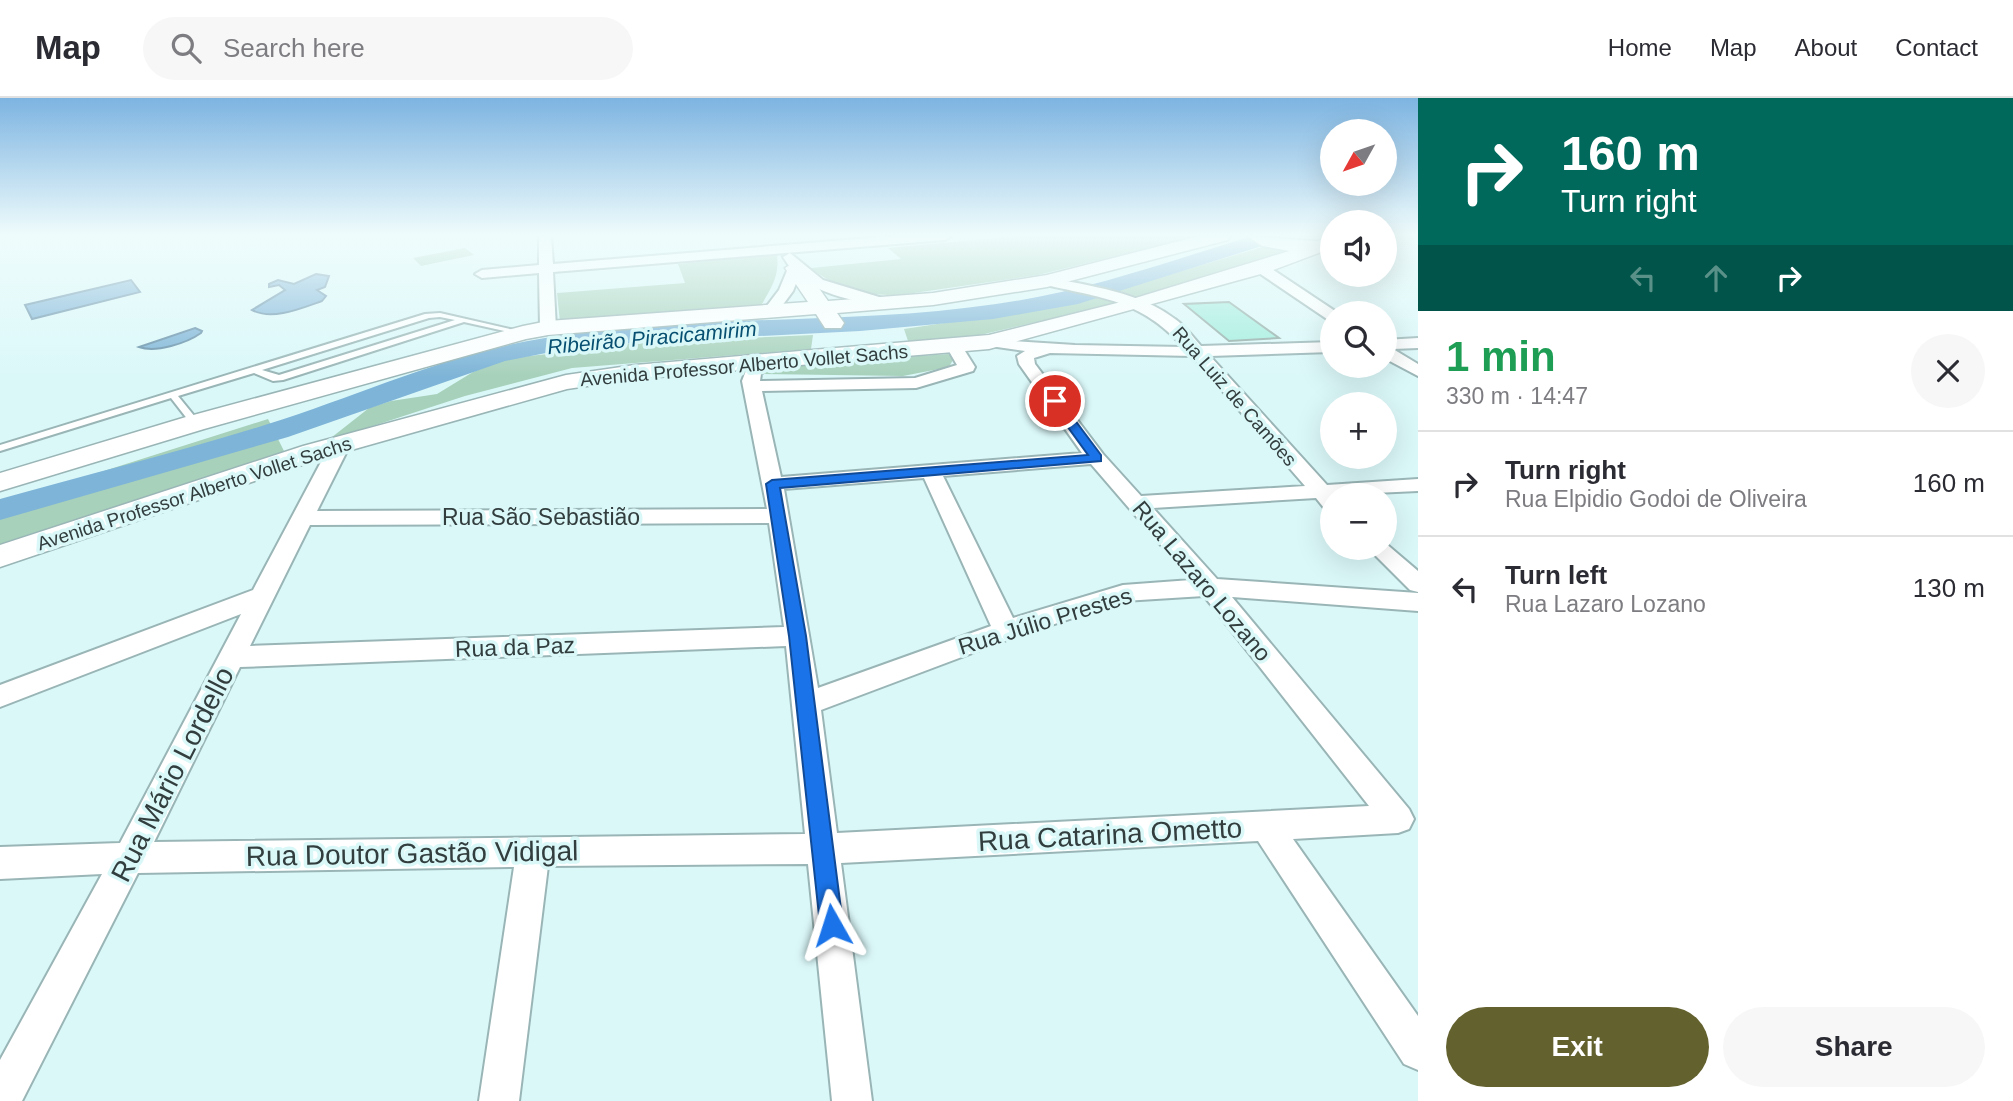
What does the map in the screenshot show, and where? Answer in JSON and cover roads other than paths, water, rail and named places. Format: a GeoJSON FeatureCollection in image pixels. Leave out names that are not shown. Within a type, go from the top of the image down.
{"type":"FeatureCollection","features":[{"type":"Feature","properties":{"kind":"main road"},"geometry":{"type":"LineString","coordinates":[[807,283],[837,328]]}},
{"type":"Feature","properties":{"kind":"main road","name":"Avenida Professor Alberto Vollet Sachs"},"geometry":{"type":"LineString","coordinates":[[0,556],[340,445],[566,382],[635,372],[759,374],[884,303],[1049,283]]}},
{"type":"Feature","properties":{"kind":"main road","name":"Avenida Professor Alberto Vollet Sachs"},"geometry":{"type":"LineString","coordinates":[[0,482],[195,423],[548,328],[771,312],[837,328],[954,346],[989,342],[1125,300],[1198,283]]}},
{"type":"Feature","properties":{"kind":"street"},"geometry":{"type":"LineString","coordinates":[[546,283],[548,328]]}},
{"type":"Feature","properties":{"kind":"street"},"geometry":{"type":"LineString","coordinates":[[771,312],[786,291],[787,283]]}},
{"type":"Feature","properties":{"kind":"street"},"geometry":{"type":"LineString","coordinates":[[825,283],[834,289],[884,303]]}},
{"type":"Feature","properties":{"kind":"street","name":"Rua Luiz de Camões"},"geometry":{"type":"LineString","coordinates":[[1058,283],[1125,300],[1171,323],[1320,491]]}},
{"type":"Feature","properties":{"kind":"street"},"geometry":{"type":"LineString","coordinates":[[1283,283],[1320,308]]}},
{"type":"Feature","properties":{"kind":"street"},"geometry":{"type":"LineString","coordinates":[[989,342],[1045,349],[1197,353],[1320,348]]}},
{"type":"Feature","properties":{"kind":"street"},"geometry":{"type":"LineString","coordinates":[[1397,344],[1418,343]]}},
{"type":"Feature","properties":{"kind":"street"},"geometry":{"type":"LineString","coordinates":[[852,1101],[798,636],[772,484],[759,374],[916,383],[967,367],[954,346]]}},
{"type":"Feature","properties":{"kind":"street","name":"Rua Lazaro Lozano"},"geometry":{"type":"LineString","coordinates":[[1045,349],[1025,356],[1027,364],[1096,458],[1210,587],[1398,819]]}},
{"type":"Feature","properties":{"kind":"street"},"geometry":{"type":"LineString","coordinates":[[1397,359],[1418,371]]}},
{"type":"Feature","properties":{"kind":"street","name":"Rua Mário Lordello"},"geometry":{"type":"LineString","coordinates":[[0,1101],[129,858],[340,445]]}},
{"type":"Feature","properties":{"kind":"street"},"geometry":{"type":"LineString","coordinates":[[772,484],[1096,458]]}},
{"type":"Feature","properties":{"kind":"street"},"geometry":{"type":"LineString","coordinates":[[931,472],[1006,630]]}},
{"type":"Feature","properties":{"kind":"street"},"geometry":{"type":"LineString","coordinates":[[1397,488],[1418,485]]}},
{"type":"Feature","properties":{"kind":"street"},"geometry":{"type":"LineString","coordinates":[[1136,503],[1320,498]]}},
{"type":"Feature","properties":{"kind":"street","name":"Rua São Sebastião"},"geometry":{"type":"LineString","coordinates":[[303,518],[779,516]]}},
{"type":"Feature","properties":{"kind":"street"},"geometry":{"type":"LineString","coordinates":[[1392,560],[1418,584]]}},
{"type":"Feature","properties":{"kind":"street","name":"Rua Júlio Prestes"},"geometry":{"type":"LineString","coordinates":[[806,704],[1006,630],[1123,593],[1210,587],[1418,602]]}},
{"type":"Feature","properties":{"kind":"street"},"geometry":{"type":"LineString","coordinates":[[0,696],[263,596]]}},
{"type":"Feature","properties":{"kind":"street","name":"Rua da Paz"},"geometry":{"type":"LineString","coordinates":[[232,657],[798,636]]}},
{"type":"Feature","properties":{"kind":"street","name":"Rua Catarina Ometto"},"geometry":{"type":"LineString","coordinates":[[823,849],[1398,819]]}},
{"type":"Feature","properties":{"kind":"street"},"geometry":{"type":"LineString","coordinates":[[1266,826],[1418,1050]]}},
{"type":"Feature","properties":{"kind":"street","name":"Rua Doutor Gastão Vidigal"},"geometry":{"type":"LineString","coordinates":[[0,863],[533,851],[823,849]]}},
{"type":"Feature","properties":{"kind":"street"},"geometry":{"type":"LineString","coordinates":[[499,1101],[533,851]]}},
{"type":"Feature","properties":{"kind":"lane"},"geometry":{"type":"LineString","coordinates":[[0,448],[428,316],[440,315],[523,333]]}},
{"type":"Feature","properties":{"kind":"lane"},"geometry":{"type":"LineString","coordinates":[[255,370],[273,378],[280,377],[461,321]]}},
{"type":"Feature","properties":{"kind":"lane"},"geometry":{"type":"LineString","coordinates":[[173,395],[195,423]]}},
{"type":"Feature","properties":{"kind":"water"},"geometry":{"type":"Polygon","coordinates":[[[119,283],[133,283],[140,292],[32,319],[25,305],[119,283]]]}},
{"type":"Feature","properties":{"kind":"water"},"geometry":{"type":"Polygon","coordinates":[[[327,283],[325,287],[317,290],[326,296],[322,301],[278,314],[252,310],[285,290],[279,285],[269,287],[269,284],[327,283]]]}},
{"type":"Feature","properties":{"kind":"water"},"geometry":{"type":"Polygon","coordinates":[[[195,328],[202,331],[201,333],[180,343],[154,349],[139,347],[195,328]]]}},
{"type":"Feature","properties":{"kind":"waterway","name":"Ribeirão Piracicamirim"},"geometry":{"type":"LineString","coordinates":[[0,510],[277,431],[438,374],[499,355],[546,345],[640,335],[860,324],[993,312],[1070,299],[1122,283]]}}]}
